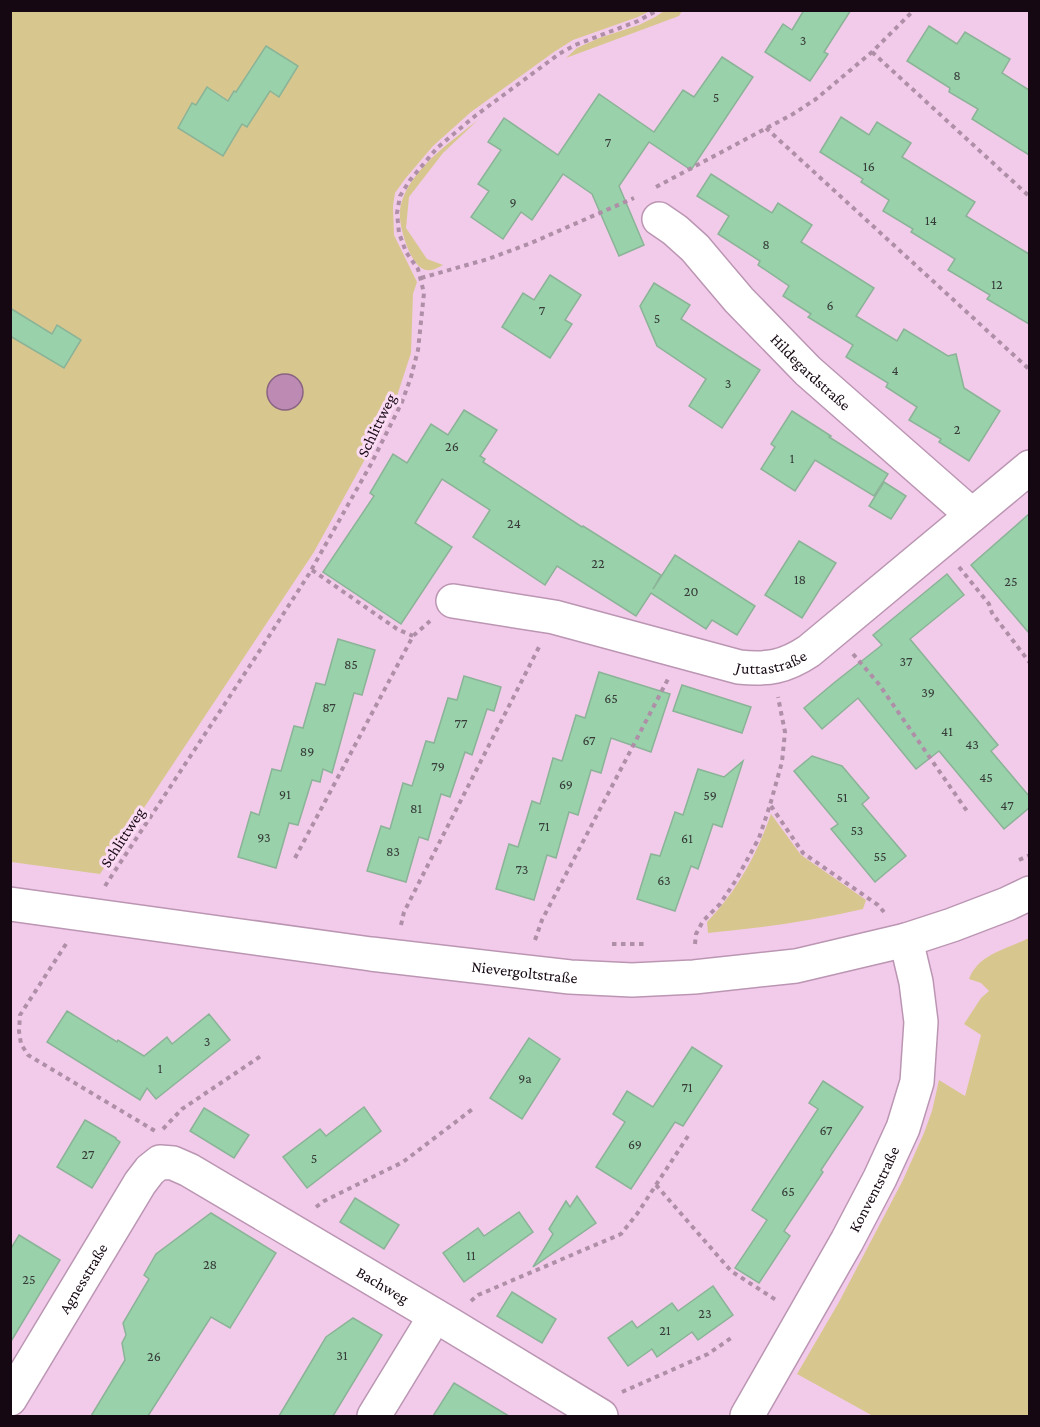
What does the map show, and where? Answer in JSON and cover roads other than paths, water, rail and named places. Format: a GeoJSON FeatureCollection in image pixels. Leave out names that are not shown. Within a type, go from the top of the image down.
{"type":"FeatureCollection","features":[{"type":"Feature","properties":{"kind":"street","name":"Hildegardstraße"},"geometry":{"type":"LineString","coordinates":[[648,202],[808,371],[972,515]]}},
{"type":"Feature","properties":{"kind":"street","name":"Juttastraße"},"geometry":{"type":"LineString","coordinates":[[453,602],[554,617],[739,667],[761,669],[779,666],[799,658],[1029,467]]}},
{"type":"Feature","properties":{"kind":"street","name":"Nievergoltstraße"},"geometry":{"type":"LineString","coordinates":[[10,904],[394,957],[570,977],[632,980],[694,977],[796,966],[906,940],[963,921],[1029,893]]}},
{"type":"Feature","properties":{"kind":"street","name":"Konventstraße"},"geometry":{"type":"LineString","coordinates":[[747,1416],[804,1318],[880,1178],[903,1128],[918,1082],[921,1022],[916,981],[906,940]]}},
{"type":"Feature","properties":{"kind":"street","name":"Bachweg"},"geometry":{"type":"LineString","coordinates":[[160,1162],[173,1163],[189,1170],[443,1320],[593,1412]]}},
{"type":"Feature","properties":{"kind":"street","name":"Agnesstraße"},"geometry":{"type":"LineString","coordinates":[[10,1399],[140,1183],[160,1162]]}},
{"type":"Feature","properties":{"kind":"street"},"geometry":{"type":"LineString","coordinates":[[374,1416],[443,1320]]}}]}
